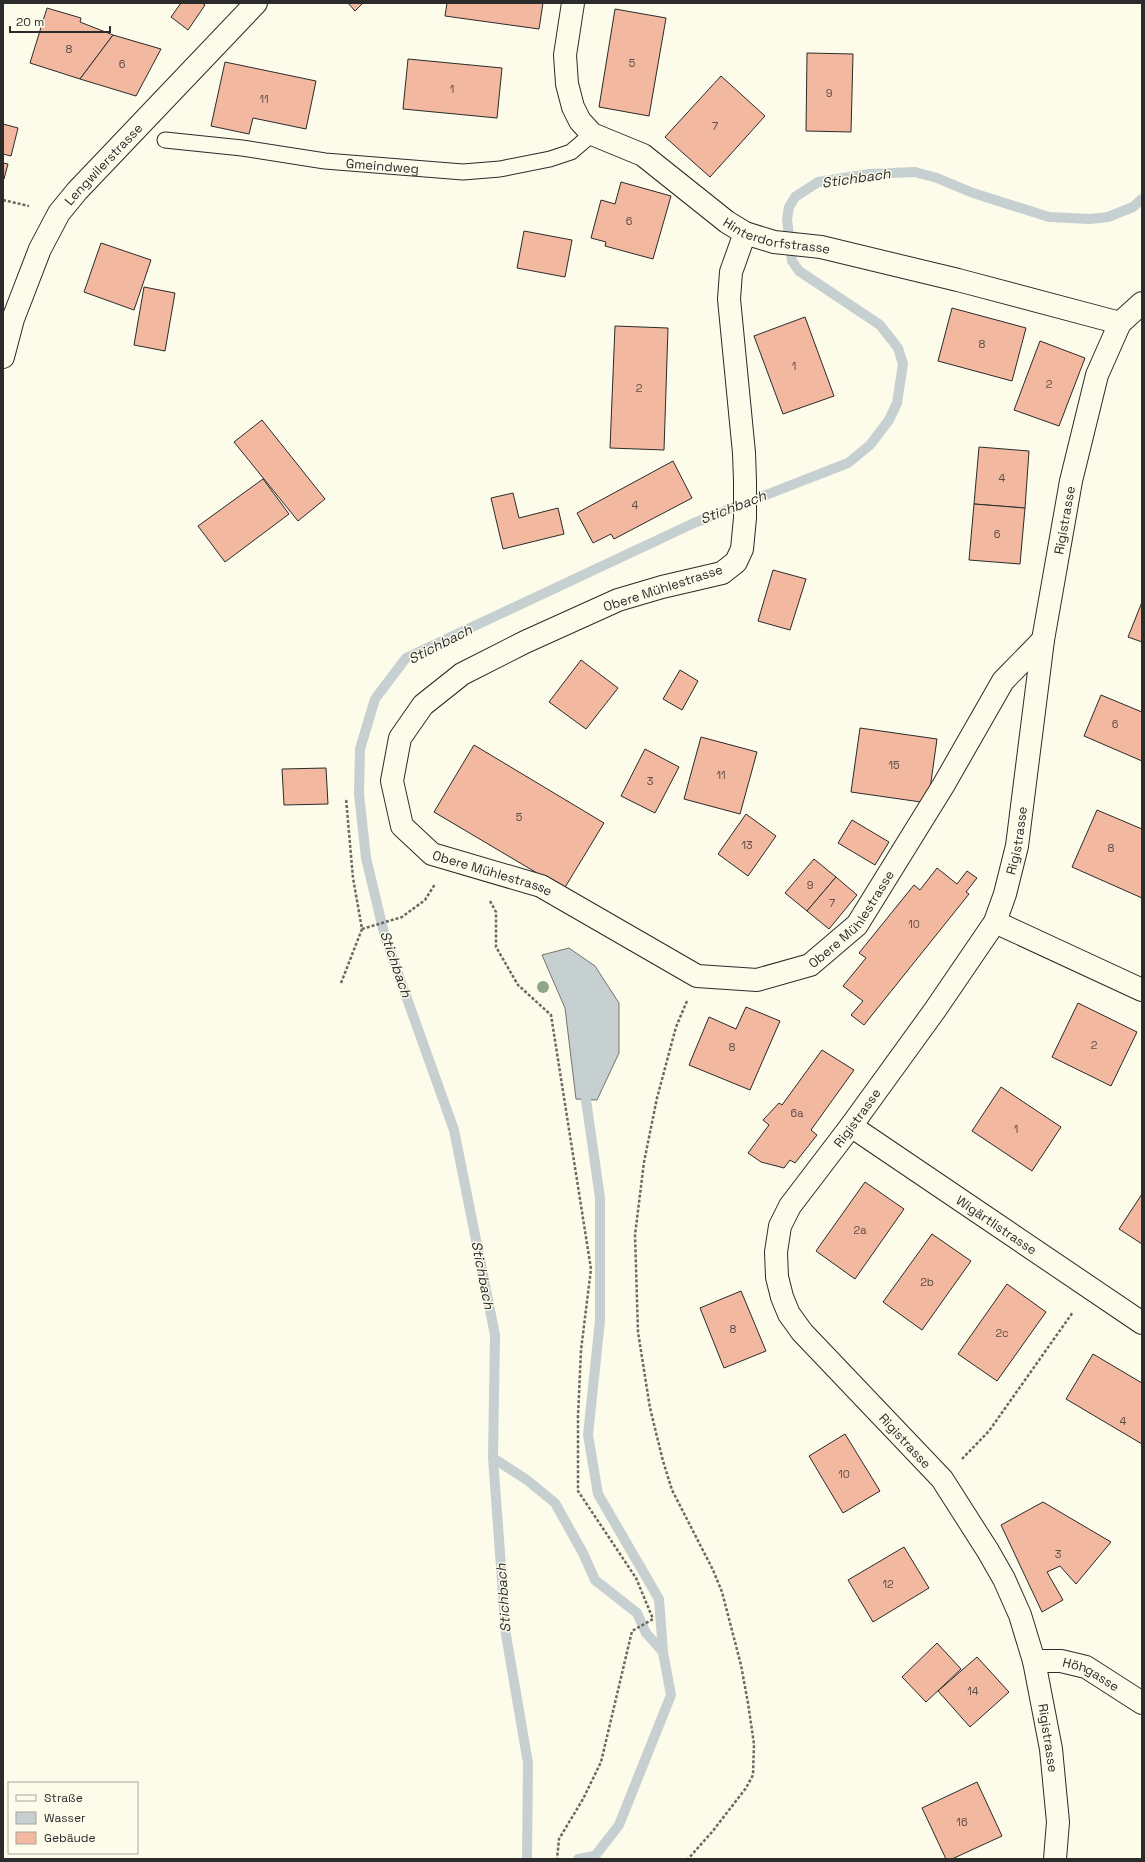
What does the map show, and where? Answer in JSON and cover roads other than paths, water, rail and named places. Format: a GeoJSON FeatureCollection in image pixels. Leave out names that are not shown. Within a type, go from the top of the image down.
{"type":"FeatureCollection","features":[{"type":"Feature","properties":{"kind":"street","name":"Lengwilerstrasse"},"geometry":{"type":"LineString","coordinates":[[3,357],[13,318],[40,249],[59,214],[77,191],[256,3]]}},
{"type":"Feature","properties":{"kind":"street","name":"Hinterdorfstrasse"},"geometry":{"type":"LineString","coordinates":[[573,3],[565,55],[566,84],[573,107],[580,121],[592,134],[643,154],[727,222],[745,234],[774,242],[820,247],[958,280],[1120,323]]}},
{"type":"Feature","properties":{"kind":"street","name":"Obere Mühlestrasse"},"geometry":{"type":"LineString","coordinates":[[745,234],[732,272],[729,299],[744,453],[745,481],[745,518],[742,549],[736,562],[722,573],[662,587],[611,603],[525,642],[462,674],[423,705],[400,738],[392,781],[402,826],[432,854],[541,886],[697,976],[757,980],[810,965],[857,925],[943,786],[1003,681],[1043,640]]}},
{"type":"Feature","properties":{"kind":"street"},"geometry":{"type":"LineString","coordinates":[[1120,323],[1142,303]]}},
{"type":"Feature","properties":{"kind":"street","name":"Rigistrasse"},"geometry":{"type":"LineString","coordinates":[[1055,1859],[1058,1822],[1051,1749],[1034,1661],[1020,1616],[1004,1579],[942,1479],[802,1332],[789,1314],[778,1284],[776,1252],[780,1226],[790,1206],[851,1126],[935,1010],[994,922],[1005,894],[1017,846],[1043,640],[1071,481],[1098,375],[1120,323]]}},
{"type":"Feature","properties":{"kind":"street"},"geometry":{"type":"LineString","coordinates":[[994,922],[1142,990]]}},
{"type":"Feature","properties":{"kind":"street","name":"Wigärtlistrasse"},"geometry":{"type":"LineString","coordinates":[[851,1126],[1142,1323]]}},
{"type":"Feature","properties":{"kind":"street","name":"Höhgasse"},"geometry":{"type":"LineString","coordinates":[[1034,1661],[1061,1660],[1086,1667],[1142,1703]]}},
{"type":"Feature","properties":{"kind":"lane","name":"Gmeindweg"},"geometry":{"type":"LineString","coordinates":[[165,140],[242,148],[325,161],[463,172],[500,169],[550,159],[571,152],[592,134]]}},
{"type":"Feature","properties":{"kind":"water"},"geometry":{"type":"Polygon","coordinates":[[[569,948],[595,966],[619,1003],[619,1053],[597,1100],[576,1099],[565,1008],[542,955],[569,948]]]}},
{"type":"Feature","properties":{"kind":"waterway","name":"Stichbach"},"geometry":{"type":"LineString","coordinates":[[527,1859],[528,1763],[506,1635],[493,1458],[495,1335],[454,1130],[385,937],[366,858],[359,794],[360,749],[375,699],[406,658],[694,523],[848,463],[870,445],[889,420],[897,403],[903,364],[898,348],[880,325],[799,271],[792,261],[787,219],[789,207],[795,197],[818,182],[869,174],[915,172],[937,178],[973,193],[1049,217],[1090,219],[1108,217],[1133,207],[1142,199]]}},
{"type":"Feature","properties":{"kind":"waterway"},"geometry":{"type":"LineString","coordinates":[[578,1859],[595,1856],[619,1825],[671,1695],[663,1652],[659,1599],[598,1494],[588,1435],[600,1320],[600,1198],[586,1100]]}},
{"type":"Feature","properties":{"kind":"waterway"},"geometry":{"type":"LineString","coordinates":[[493,1458],[527,1480],[555,1503],[583,1553],[595,1580],[637,1613],[646,1633],[663,1652]]}}]}
